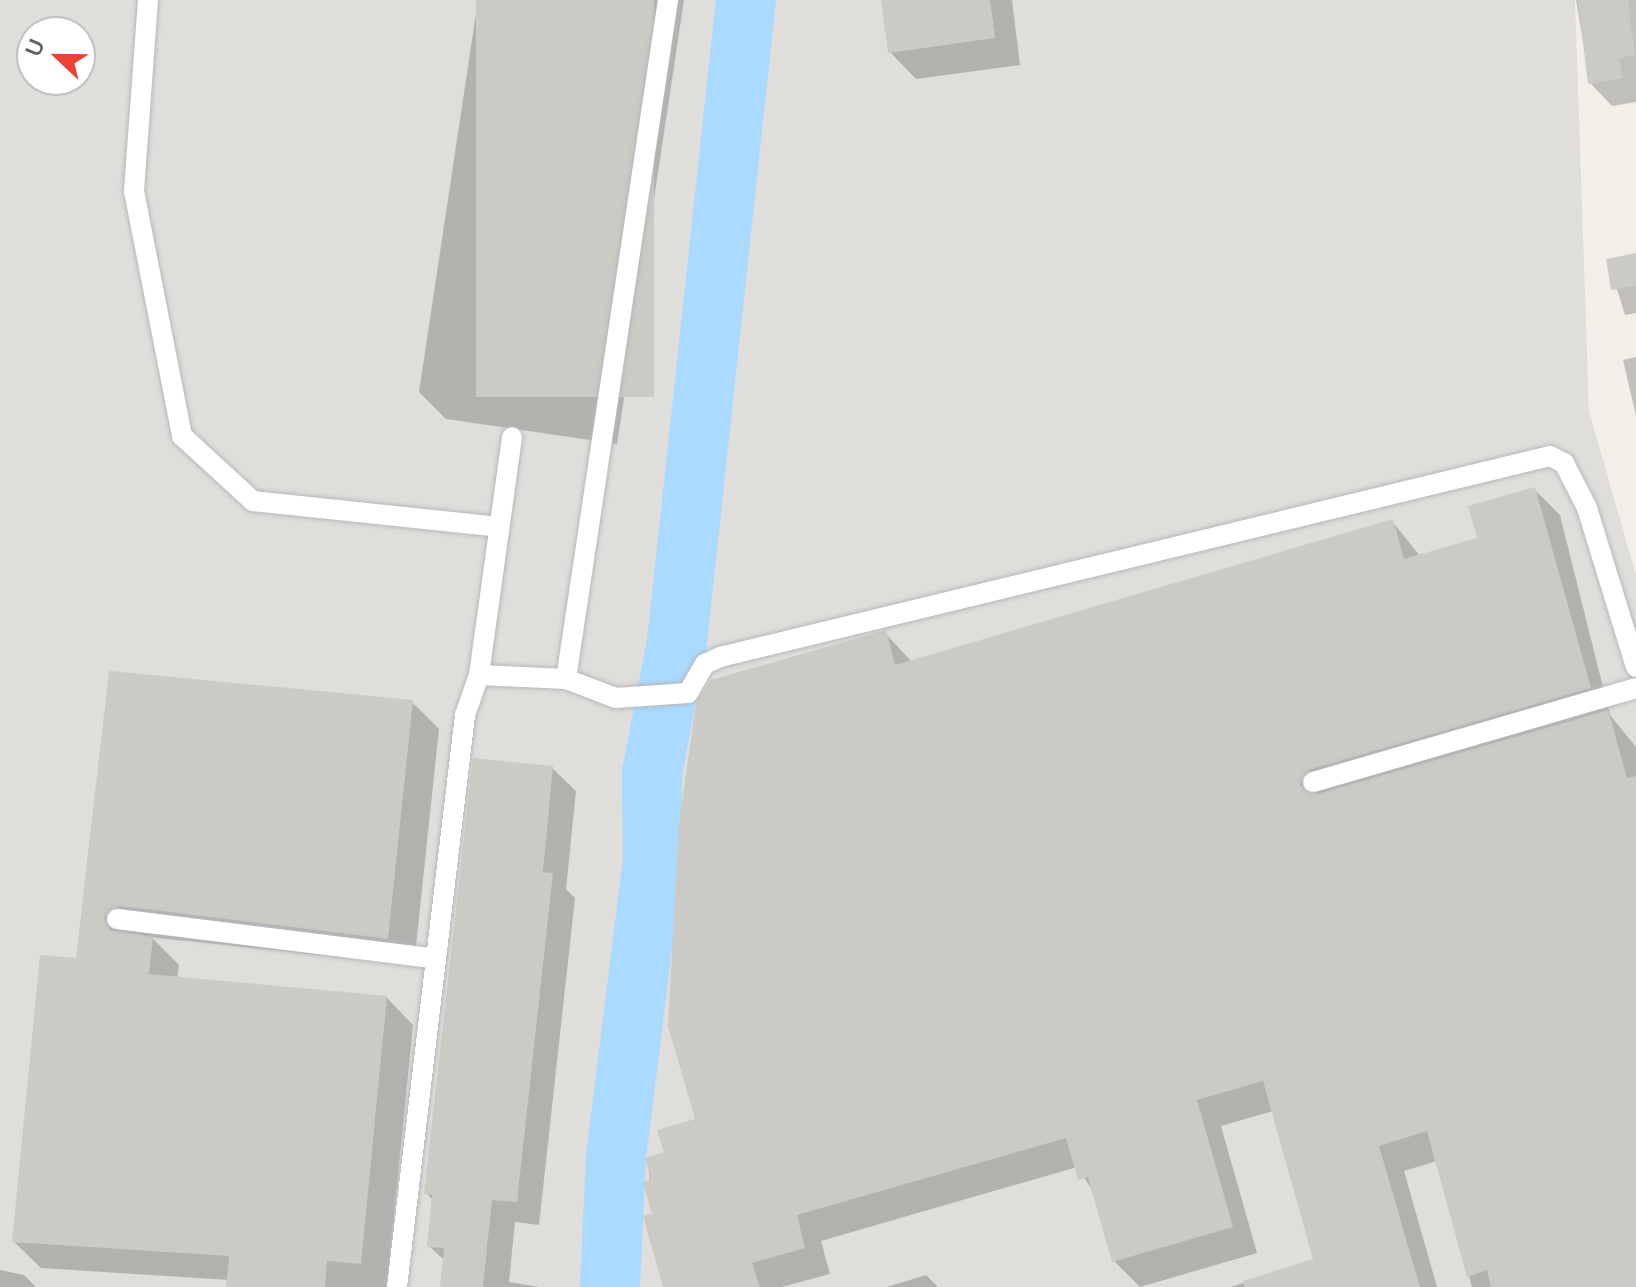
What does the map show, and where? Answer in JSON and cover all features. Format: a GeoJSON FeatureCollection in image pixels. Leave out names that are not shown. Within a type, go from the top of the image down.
{"type":"FeatureCollection","features":[{"type":"Feature","properties":{"kind":"lane"},"geometry":{"type":"LineString","coordinates":[[148,0],[134,191],[182,436],[253,501],[499,527]]}},
{"type":"Feature","properties":{"kind":"lane"},"geometry":{"type":"LineString","coordinates":[[566,679],[668,0]]}},
{"type":"Feature","properties":{"kind":"lane"},"geometry":{"type":"LineString","coordinates":[[397,1287],[432,958],[465,715],[479,675],[512,437]]}},
{"type":"Feature","properties":{"kind":"lane"},"geometry":{"type":"LineString","coordinates":[[479,675],[566,679],[645,701],[688,693],[705,664],[720,657],[1550,456],[1564,463],[1587,508],[1636,667]]}},
{"type":"Feature","properties":{"kind":"lane"},"geometry":{"type":"LineString","coordinates":[[1313,782],[1636,688]]}},
{"type":"Feature","properties":{"kind":"lane"},"geometry":{"type":"LineString","coordinates":[[117,919],[432,958]]}},
{"type":"Feature","properties":{"kind":"shaded area"},"geometry":{"type":"Polygon","coordinates":[[[0,0],[1575,0],[1589,411],[1636,575],[1636,1287],[0,1287],[0,0]]]}},
{"type":"Feature","properties":{"kind":"building"},"geometry":{"type":"Polygon","coordinates":[[[476,0],[654,0],[654,397],[476,397],[476,0]]]}},
{"type":"Feature","properties":{"kind":"building"},"geometry":{"type":"Polygon","coordinates":[[[881,0],[990,0],[995,38],[888,53],[881,0]]]}},
{"type":"Feature","properties":{"kind":"building"},"geometry":{"type":"Polygon","coordinates":[[[1578,0],[1628,0],[1635,55],[1619,58],[1623,78],[1588,84],[1578,0]]]}},
{"type":"Feature","properties":{"kind":"building"},"geometry":{"type":"Polygon","coordinates":[[[1636,253],[1636,286],[1611,290],[1606,259],[1636,253]]]}},
{"type":"Feature","properties":{"kind":"building"},"geometry":{"type":"Polygon","coordinates":[[[1535,487],[1591,688],[1309,770],[1300,785],[1317,794],[1608,710],[1627,778],[1636,776],[1636,1287],[1491,1287],[1487,1270],[1467,1277],[1427,1131],[1379,1146],[1420,1287],[1244,1287],[1243,1281],[1313,1259],[1263,1081],[1197,1100],[1233,1227],[1112,1262],[1088,1177],[1078,1180],[1066,1138],[797,1215],[805,1248],[752,1263],[760,1287],[663,1287],[643,1216],[652,1214],[643,1182],[651,1179],[645,1158],[664,1152],[657,1130],[695,1119],[668,1026],[679,823],[696,703],[711,680],[886,630],[895,665],[1393,519],[1404,559],[1477,538],[1468,506],[1535,487]]]}},
{"type":"Feature","properties":{"kind":"building"},"geometry":{"type":"Polygon","coordinates":[[[109,671],[413,700],[388,939],[119,906],[104,917],[110,930],[153,937],[149,974],[387,996],[361,1264],[327,1261],[325,1287],[226,1287],[229,1256],[12,1242],[40,955],[76,958],[109,671]]]}},
{"type":"Feature","properties":{"kind":"building"},"geometry":{"type":"Polygon","coordinates":[[[473,758],[553,766],[543,872],[553,873],[517,1202],[492,1200],[483,1287],[440,1287],[444,1248],[427,1247],[432,1195],[424,1194],[473,758]]]}},
{"type":"Feature","properties":{"kind":"waterway"},"geometry":{"type":"LineString","coordinates":[[610,1287],[616,1157],[653,859],[652,773],[677,642],[746,0]]}}]}
